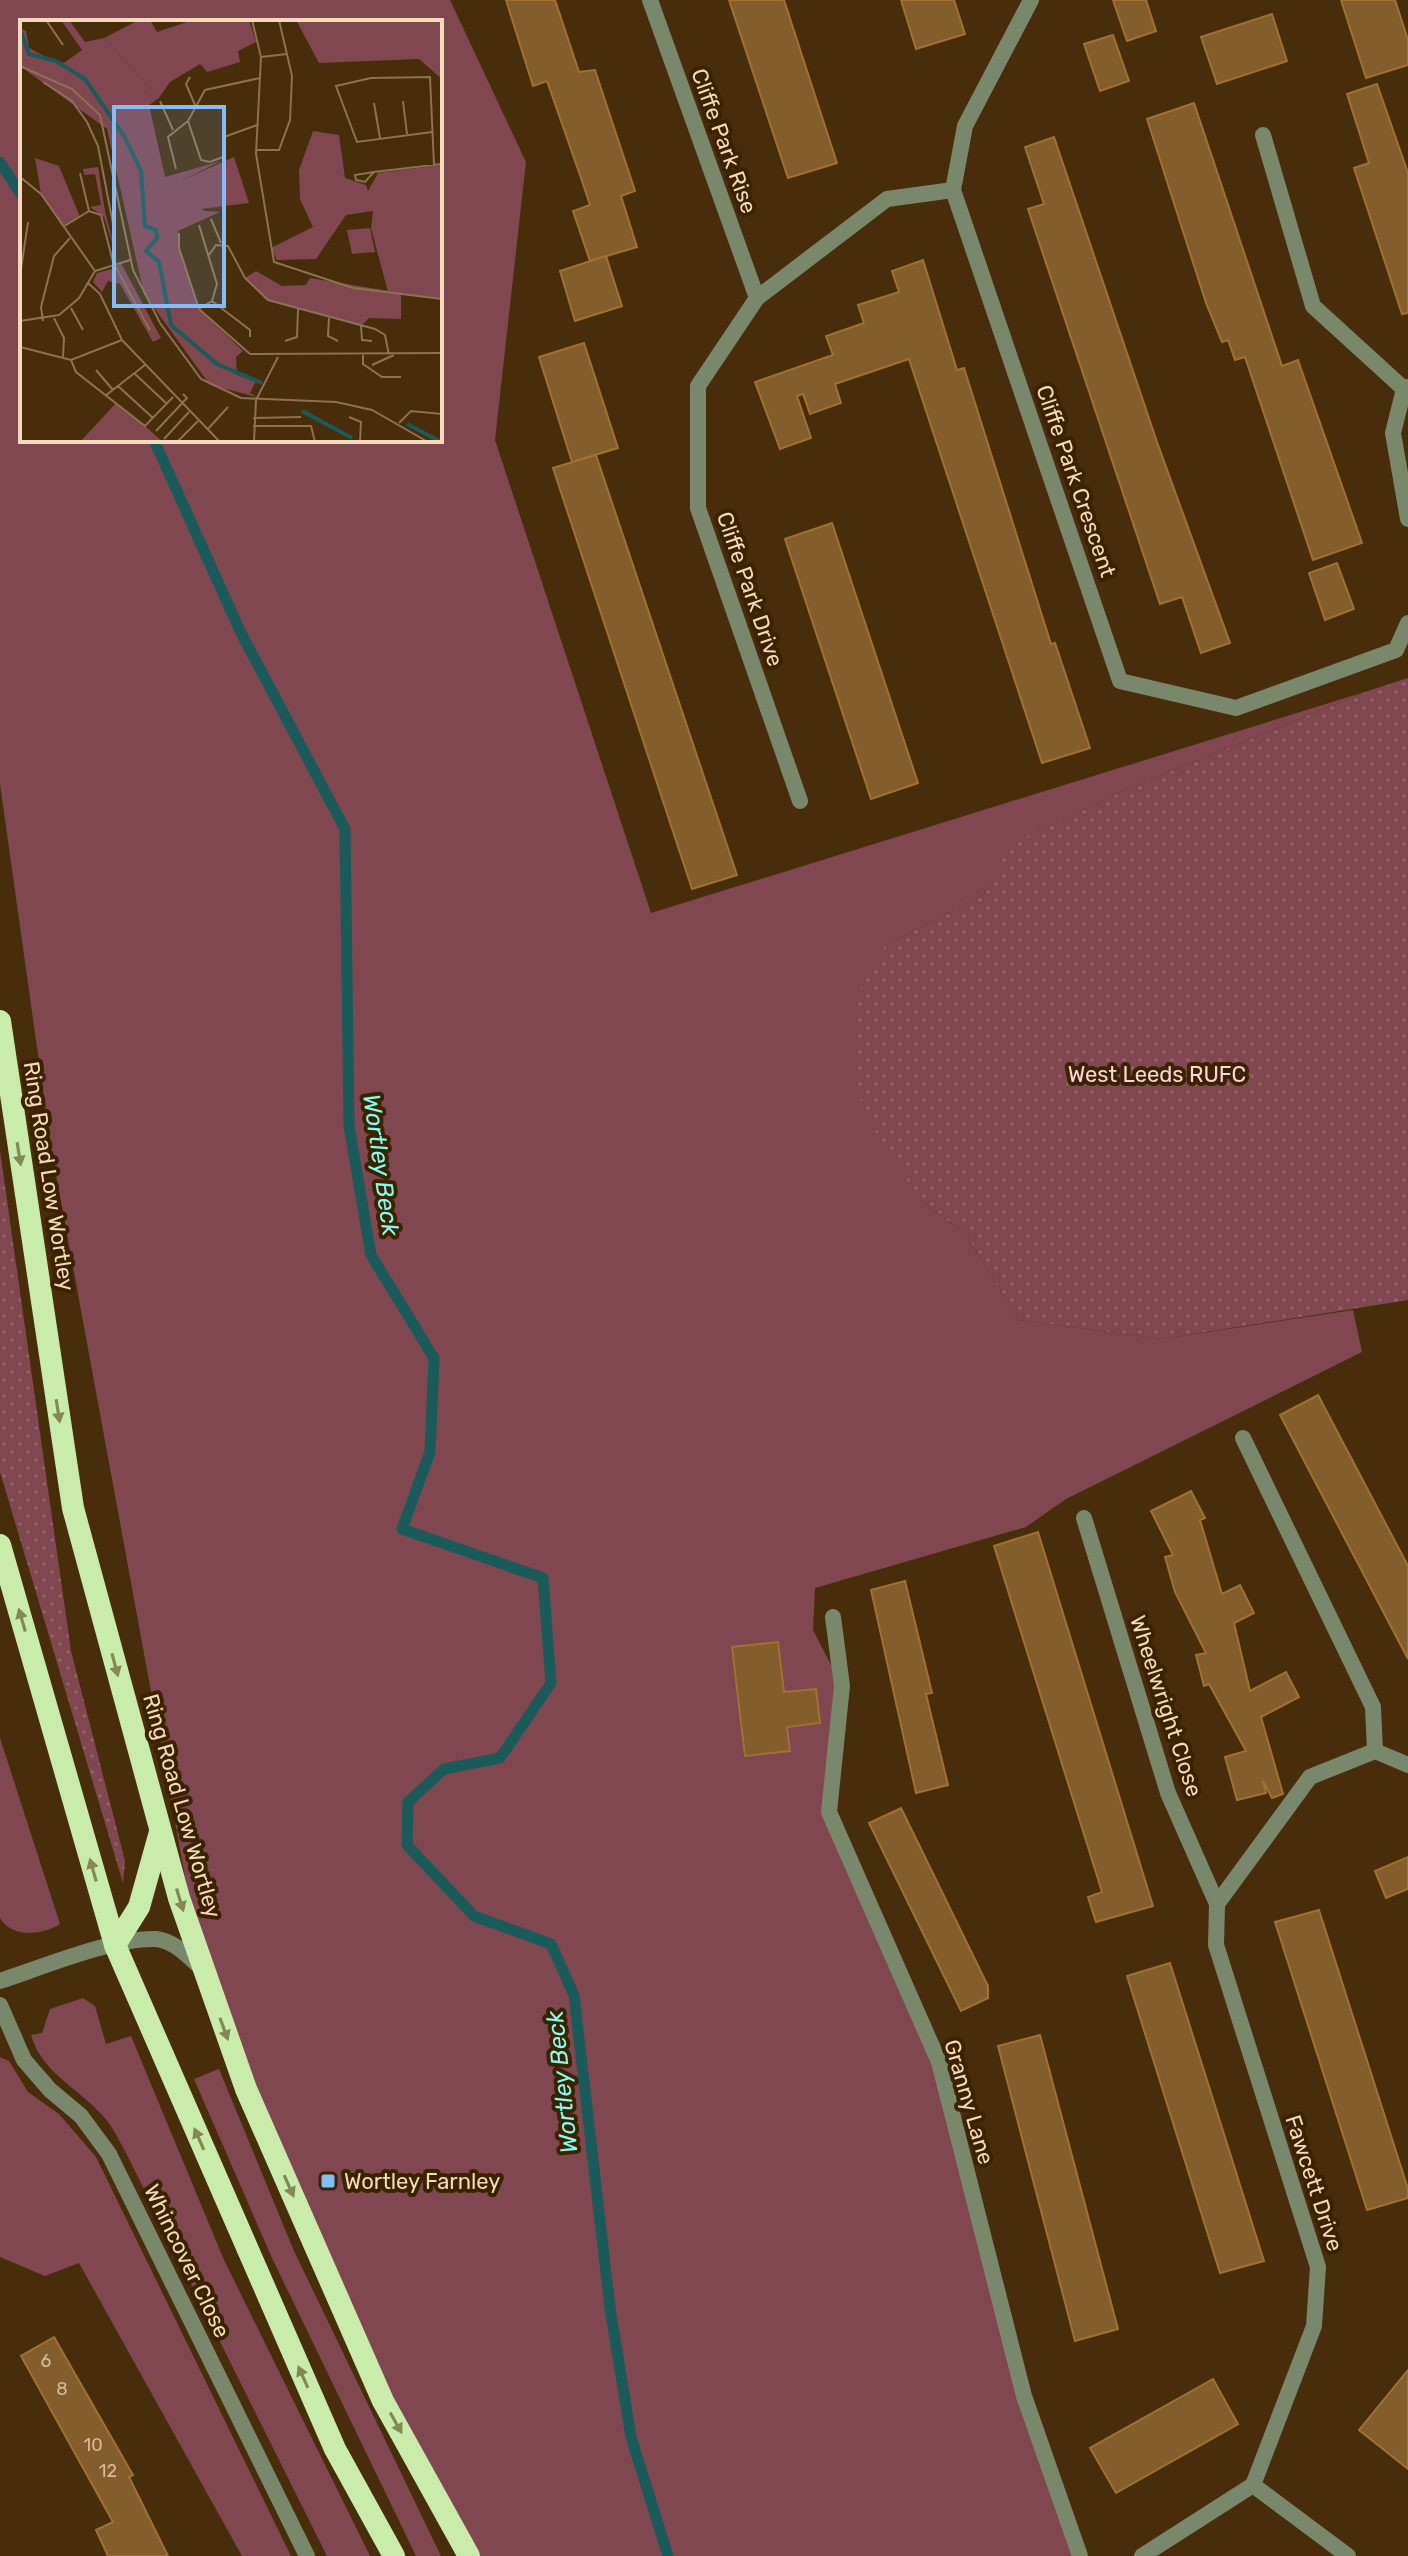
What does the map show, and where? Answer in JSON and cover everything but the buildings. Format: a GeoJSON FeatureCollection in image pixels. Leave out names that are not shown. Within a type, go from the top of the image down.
{"type":"FeatureCollection","features":[{"type":"Feature","properties":{"kind":"highway","name":"Ring Road Low Wortley"},"geometry":{"type":"LineString","coordinates":[[0,1021],[73,1508],[202,1969],[246,2089],[383,2401],[469,2556]]}},
{"type":"Feature","properties":{"kind":"highway"},"geometry":{"type":"LineString","coordinates":[[0,1545],[115,1945],[335,2449],[394,2556]]}},
{"type":"Feature","properties":{"kind":"highway"},"geometry":{"type":"LineString","coordinates":[[115,1945],[139,1907],[161,1831]]}},
{"type":"Feature","properties":{"kind":"street","name":"Cliffe Park Rise"},"geometry":{"type":"LineString","coordinates":[[650,0],[757,298]]}},
{"type":"Feature","properties":{"kind":"street","name":"Cliffe Park Crescent"},"geometry":{"type":"LineString","coordinates":[[1031,0],[965,126],[953,190],[1120,681],[1236,708],[1396,650],[1408,623]]}},
{"type":"Feature","properties":{"kind":"street"},"geometry":{"type":"LineString","coordinates":[[1263,135],[1313,306],[1406,388],[1393,433],[1408,519]]}},
{"type":"Feature","properties":{"kind":"street","name":"Cliffe Park Drive"},"geometry":{"type":"LineString","coordinates":[[800,801],[698,508],[698,386],[757,298],[887,199],[953,190]]}},
{"type":"Feature","properties":{"kind":"street"},"geometry":{"type":"LineString","coordinates":[[1243,1438],[1373,1707],[1375,1751]]}},
{"type":"Feature","properties":{"kind":"street","name":"Wheelwright Close"},"geometry":{"type":"LineString","coordinates":[[1084,1518],[1168,1793],[1217,1904]]}},
{"type":"Feature","properties":{"kind":"street","name":"Granny Lane"},"geometry":{"type":"LineString","coordinates":[[833,1617],[842,1686],[829,1812],[939,2062],[1024,2396],[1080,2556]]}},
{"type":"Feature","properties":{"kind":"street"},"geometry":{"type":"LineString","coordinates":[[1217,1904],[1310,1777],[1375,1751],[1408,1765]]}},
{"type":"Feature","properties":{"kind":"street","name":"Fawcett Drive"},"geometry":{"type":"LineString","coordinates":[[1217,1904],[1216,1945],[1318,2267],[1314,2326],[1253,2485]]}},
{"type":"Feature","properties":{"kind":"street"},"geometry":{"type":"LineString","coordinates":[[0,1981],[115,1945],[156,1939],[177,1946],[202,1969]]}},
{"type":"Feature","properties":{"kind":"street","name":"Whincover Close"},"geometry":{"type":"LineString","coordinates":[[0,2005],[24,2060],[50,2090],[81,2116],[109,2154],[307,2556]]}},
{"type":"Feature","properties":{"kind":"street"},"geometry":{"type":"LineString","coordinates":[[1142,2556],[1253,2485],[1348,2556]]}},
{"type":"Feature","properties":{"kind":"green space"},"geometry":{"type":"Polygon","coordinates":[[[0,0],[450,0],[526,162],[495,440],[651,913],[1368,691],[1123,791],[1012,844],[983,895],[886,945],[921,1201],[966,1234],[1018,1320],[1162,1339],[1353,1310],[1362,1352],[1066,1499],[1026,1527],[815,1588],[813,1630],[842,1686],[829,1812],[939,2062],[1024,2396],[1080,2556],[469,2556],[383,2401],[202,1969],[51,1147],[0,784],[0,0]]]}},
{"type":"Feature","properties":{"kind":"green space","name":"West Leeds RUFC"},"geometry":{"type":"Polygon","coordinates":[[[1408,678],[1408,1300],[1162,1339],[1018,1320],[966,1234],[921,1201],[862,1111],[853,1039],[861,987],[886,945],[983,895],[1011,844],[1123,791],[1368,691],[1408,678]]]}},
{"type":"Feature","properties":{"kind":"green space"},"geometry":{"type":"Polygon","coordinates":[[[0,1151],[71,1651],[125,1861],[123,1883],[0,1472],[0,1151]]]}},
{"type":"Feature","properties":{"kind":"green space"},"geometry":{"type":"Polygon","coordinates":[[[0,1738],[60,1924],[45,1931],[20,1932],[0,1918],[0,1738]]]}},
{"type":"Feature","properties":{"kind":"green space"},"geometry":{"type":"Polygon","coordinates":[[[83,1998],[95,2006],[106,2044],[131,2036],[224,2260],[370,2556],[327,2556],[115,2133],[92,2105],[52,2070],[36,2048],[31,2035],[42,2033],[50,2009],[83,1998]]]}},
{"type":"Feature","properties":{"kind":"green space"},"geometry":{"type":"Polygon","coordinates":[[[0,2057],[9,2061],[28,2092],[59,2114],[96,2157],[291,2556],[242,2556],[79,2263],[45,2276],[0,2257],[0,2057]]]}},
{"type":"Feature","properties":{"kind":"green space"},"geometry":{"type":"Polygon","coordinates":[[[219,2069],[294,2251],[441,2556],[416,2556],[272,2258],[194,2079],[219,2069]]]}},
{"type":"Feature","properties":{"kind":"waterway","name":"Wortley Beck"},"geometry":{"type":"LineString","coordinates":[[0,162],[20,193]]}},
{"type":"Feature","properties":{"kind":"waterway","name":"Wortley Beck"},"geometry":{"type":"LineString","coordinates":[[155,442],[241,633],[345,829],[349,1126],[371,1255],[434,1358],[430,1452],[402,1529],[543,1578],[551,1683],[500,1758],[444,1769],[408,1802],[407,1845],[474,1916],[551,1944],[574,1995],[610,2308],[631,2437],[668,2556]]}},
{"type":"Feature","properties":{"kind":"place","name":"Wortley Farnley"},"geometry":{"type":"Point","coordinates":[328,2181]}}]}
